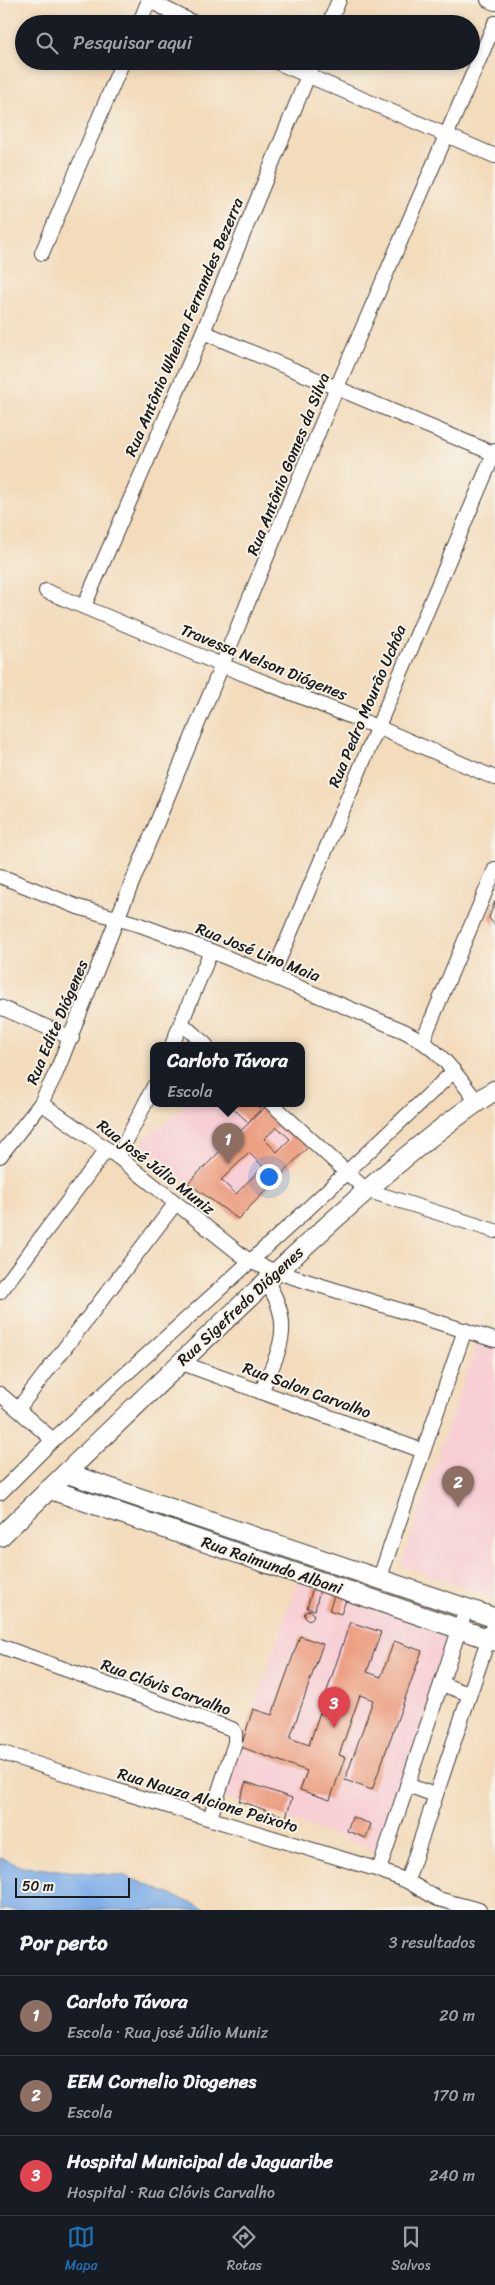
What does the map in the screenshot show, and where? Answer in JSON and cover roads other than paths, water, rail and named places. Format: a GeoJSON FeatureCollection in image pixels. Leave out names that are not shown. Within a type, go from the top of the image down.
{"type":"FeatureCollection","features":[{"type":"Feature","properties":{"kind":"street"},"geometry":{"type":"LineString","coordinates":[[142,15],[149,0],[178,15]]}},
{"type":"Feature","properties":{"kind":"street"},"geometry":{"type":"LineString","coordinates":[[333,15],[339,0]]}},
{"type":"Feature","properties":{"kind":"street"},"geometry":{"type":"LineString","coordinates":[[488,0],[495,3]]}},
{"type":"Feature","properties":{"kind":"street","name":"Rua Antônio Gomes da Silva"},"geometry":{"type":"LineString","coordinates":[[480,58],[495,23]]}},
{"type":"Feature","properties":{"kind":"street"},"geometry":{"type":"LineString","coordinates":[[42,253],[119,70]]}},
{"type":"Feature","properties":{"kind":"street"},"geometry":{"type":"LineString","coordinates":[[293,70],[495,156]]}},
{"type":"Feature","properties":{"kind":"street","name":"Rua Antônio Wheima Fernandes Bezerra"},"geometry":{"type":"LineString","coordinates":[[84,606],[203,332],[310,70]]}},
{"type":"Feature","properties":{"kind":"street","name":"Rua Antônio Gomes da Silva"},"geometry":{"type":"LineString","coordinates":[[117,919],[224,666],[338,388],[475,70]]}},
{"type":"Feature","properties":{"kind":"street"},"geometry":{"type":"LineString","coordinates":[[203,332],[495,453]]}},
{"type":"Feature","properties":{"kind":"street","name":"Rua Pedro Mourão Uchôa"},"geometry":{"type":"LineString","coordinates":[[272,976],[495,453]]}},
{"type":"Feature","properties":{"kind":"street","name":"Travessa Nelson Diógenes"},"geometry":{"type":"LineString","coordinates":[[46,591],[224,666],[377,727],[495,778]]}},
{"type":"Feature","properties":{"kind":"street"},"geometry":{"type":"LineString","coordinates":[[423,1040],[495,869]]}},
{"type":"Feature","properties":{"kind":"street","name":"Rua José Lino Maia"},"geometry":{"type":"LineString","coordinates":[[0,876],[78,907],[140,925],[211,951],[423,1040],[454,1071],[477,1102]]}},
{"type":"Feature","properties":{"kind":"street","name":"Rua Edite Diógenes"},"geometry":{"type":"LineString","coordinates":[[0,1156],[41,1103],[72,1038],[117,919]]}},
{"type":"Feature","properties":{"kind":"street"},"geometry":{"type":"LineString","coordinates":[[173,1042],[211,951]]}},
{"type":"Feature","properties":{"kind":"street"},"geometry":{"type":"LineString","coordinates":[[0,1007],[72,1038]]}},
{"type":"Feature","properties":{"kind":"street"},"geometry":{"type":"LineString","coordinates":[[181,1023],[203,1042]]}},
{"type":"Feature","properties":{"kind":"street"},"geometry":{"type":"LineString","coordinates":[[0,1493],[53,1440],[348,1172],[454,1071]]}},
{"type":"Feature","properties":{"kind":"street","name":"Rua Sigefredo Diógenes"},"geometry":{"type":"LineString","coordinates":[[0,1537],[179,1362],[366,1190],[477,1102],[495,1090]]}},
{"type":"Feature","properties":{"kind":"street"},"geometry":{"type":"LineString","coordinates":[[0,1292],[112,1153],[150,1092]]}},
{"type":"Feature","properties":{"kind":"street","name":"Rua josé Júlio Muniz"},"geometry":{"type":"LineString","coordinates":[[41,1103],[112,1153],[175,1204],[272,1277],[495,1340]]}},
{"type":"Feature","properties":{"kind":"street"},"geometry":{"type":"LineString","coordinates":[[275,1107],[366,1190],[495,1231]]}},
{"type":"Feature","properties":{"kind":"street"},"geometry":{"type":"LineString","coordinates":[[18,1408],[175,1204]]}},
{"type":"Feature","properties":{"kind":"street"},"geometry":{"type":"LineString","coordinates":[[261,1392],[280,1350],[282,1339],[281,1308],[272,1277]]}},
{"type":"Feature","properties":{"kind":"street"},"geometry":{"type":"LineString","coordinates":[[379,1580],[465,1330]]}},
{"type":"Feature","properties":{"kind":"street","name":"Rua Salon Carvalho"},"geometry":{"type":"LineString","coordinates":[[179,1362],[423,1451]]}},
{"type":"Feature","properties":{"kind":"street"},"geometry":{"type":"LineString","coordinates":[[0,1394],[53,1440]]}},
{"type":"Feature","properties":{"kind":"street","name":"Rua Raimundo Albani"},"geometry":{"type":"LineString","coordinates":[[66,1473],[495,1619]]}},
{"type":"Feature","properties":{"kind":"street","name":"Rua Raimundo Albani"},"geometry":{"type":"LineString","coordinates":[[49,1489],[492,1640]]}},
{"type":"Feature","properties":{"kind":"street"},"geometry":{"type":"LineString","coordinates":[[129,1517],[139,1498]]}},
{"type":"Feature","properties":{"kind":"street"},"geometry":{"type":"LineString","coordinates":[[287,1570],[294,1551]]}},
{"type":"Feature","properties":{"kind":"street"},"geometry":{"type":"LineString","coordinates":[[379,1870],[466,1609]]}},
{"type":"Feature","properties":{"kind":"street"},"geometry":{"type":"LineString","coordinates":[[407,1881],[469,1694],[492,1640],[495,1619]]}},
{"type":"Feature","properties":{"kind":"street","name":"Rua Clóvis Carvalho"},"geometry":{"type":"LineString","coordinates":[[0,1646],[232,1730],[236,1738],[235,1743],[210,1818]]}},
{"type":"Feature","properties":{"kind":"street"},"geometry":{"type":"LineString","coordinates":[[441,1684],[469,1694]]}},
{"type":"Feature","properties":{"kind":"street","name":"Rua Nauza Alcione Peixoto"},"geometry":{"type":"LineString","coordinates":[[0,1752],[112,1789],[379,1870],[407,1881],[438,1899]]}},
{"type":"Feature","properties":{"kind":"street"},"geometry":{"type":"LineString","coordinates":[[407,1785],[435,1795]]}},
{"type":"Feature","properties":{"kind":"street"},"geometry":{"type":"LineString","coordinates":[[438,1899],[448,1910]]}},
{"type":"Feature","properties":{"kind":"street"},"geometry":{"type":"LineString","coordinates":[[438,1899],[479,1910]]}},
{"type":"Feature","properties":{"kind":"water"},"geometry":{"type":"Polygon","coordinates":[[[0,1857],[22,1867],[125,1876],[208,1910],[0,1910],[0,1857]]]}},
{"type":"Feature","properties":{"kind":"place","name":"Carloto Távora"},"geometry":{"type":"Point","coordinates":[228,1164]}},
{"type":"Feature","properties":{"kind":"place","name":"EEM Cornelio Diogenes"},"geometry":{"type":"Point","coordinates":[458,1507]}},
{"type":"Feature","properties":{"kind":"place","name":"Hospital Municipal de Jaguaribe"},"geometry":{"type":"Point","coordinates":[334,1728]}}]}
